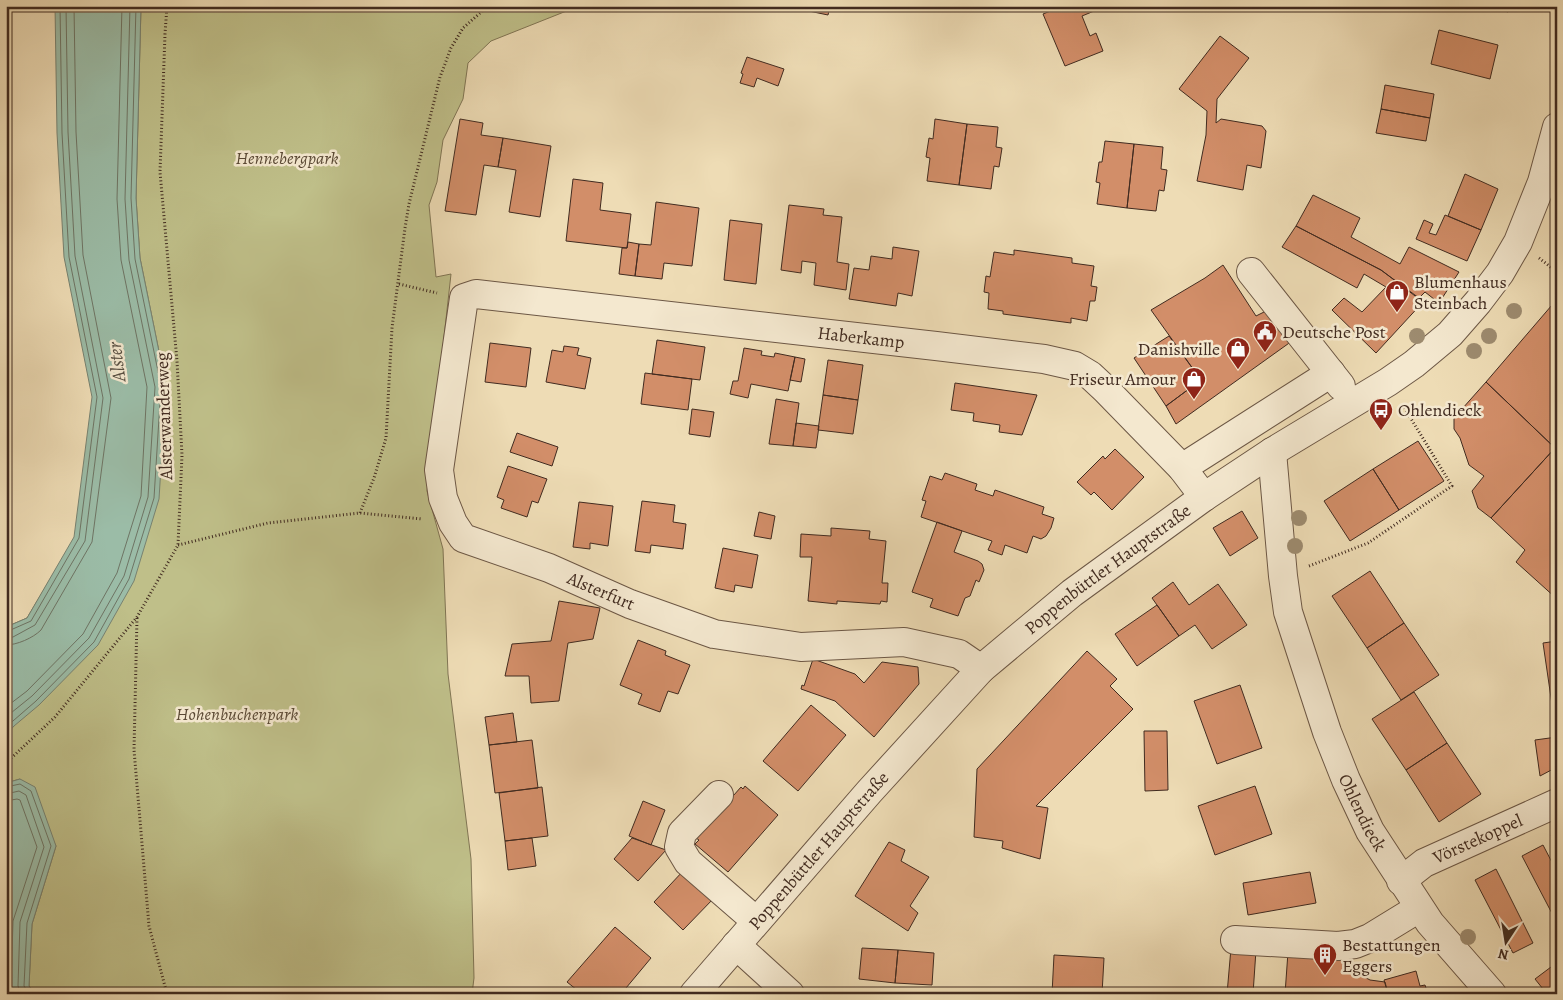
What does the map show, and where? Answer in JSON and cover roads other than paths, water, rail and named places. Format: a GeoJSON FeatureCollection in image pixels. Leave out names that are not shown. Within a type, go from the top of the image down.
{"type":"FeatureCollection","features":[{"type":"Feature","properties":{"kind":"street","name":"Poppenbüttler Hauptstraße"},"geometry":{"type":"LineString","coordinates":[[694,994],[922,732],[981,669],[1072,593],[1204,497],[1272,452],[1388,382],[1414,364],[1450,334],[1500,273],[1550,183],[1557,127]]}},
{"type":"Feature","properties":{"kind":"street"},"geometry":{"type":"LineString","coordinates":[[1251,272],[1355,403]]}},
{"type":"Feature","properties":{"kind":"street","name":"Haberkamp"},"geometry":{"type":"LineString","coordinates":[[464,298],[476,294],[495,296],[946,347],[1075,366],[1090,375],[1105,389],[1182,468],[1204,497]]}},
{"type":"Feature","properties":{"kind":"street","name":"Alsterfurt"},"geometry":{"type":"LineString","coordinates":[[464,298],[439,470],[444,498],[453,523],[463,538],[548,568],[630,604],[714,634],[801,647],[904,642],[959,654],[981,669]]}},
{"type":"Feature","properties":{"kind":"street"},"geometry":{"type":"LineString","coordinates":[[1182,468],[1331,373]]}},
{"type":"Feature","properties":{"kind":"street","name":"Ohlendieck"},"geometry":{"type":"LineString","coordinates":[[1272,452],[1288,612],[1295,639],[1327,732],[1346,780],[1370,831],[1401,881],[1435,930],[1492,994]]}},
{"type":"Feature","properties":{"kind":"street"},"geometry":{"type":"LineString","coordinates":[[720,794],[682,833],[679,847],[688,862],[756,922]]}},
{"type":"Feature","properties":{"kind":"street","name":"Vörstekoppel"},"geometry":{"type":"LineString","coordinates":[[1401,881],[1424,863],[1557,803]]}},
{"type":"Feature","properties":{"kind":"street"},"geometry":{"type":"LineString","coordinates":[[1235,940],[1338,946],[1355,944],[1370,938],[1420,908]]}},
{"type":"Feature","properties":{"kind":"street"},"geometry":{"type":"LineString","coordinates":[[736,945],[783,990]]}},
{"type":"Feature","properties":{"kind":"water","name":"Alster"},"geometry":{"type":"Polygon","coordinates":[[[55,6],[141,6],[136,198],[140,258],[166,386],[159,499],[134,581],[98,645],[39,705],[6,735],[6,627],[27,618],[74,537],[92,397],[64,257],[57,133],[55,6]]]}},
{"type":"Feature","properties":{"kind":"water"},"geometry":{"type":"Polygon","coordinates":[[[20,779],[35,787],[56,846],[32,924],[29,986],[35,994],[6,994],[6,783],[20,779]]]}},
{"type":"Feature","properties":{"kind":"place","name":"Blumenhaus Steinbach"},"geometry":{"type":"Point","coordinates":[1397,313]}},
{"type":"Feature","properties":{"kind":"place","name":"Deutsche Post"},"geometry":{"type":"Point","coordinates":[1265,353]}},
{"type":"Feature","properties":{"kind":"place","name":"Danishville"},"geometry":{"type":"Point","coordinates":[1238,370]}},
{"type":"Feature","properties":{"kind":"place","name":"Friseur Amour"},"geometry":{"type":"Point","coordinates":[1194,400]}},
{"type":"Feature","properties":{"kind":"place","name":"Ohlendieck"},"geometry":{"type":"Point","coordinates":[1381,431]}},
{"type":"Feature","properties":{"kind":"place","name":"Bestattungen Eggers"},"geometry":{"type":"Point","coordinates":[1325,976]}},
{"type":"Feature","properties":{"kind":"park label","name":"Hennebergpark"},"geometry":{"type":"Point","coordinates":[287,158]}},
{"type":"Feature","properties":{"kind":"park label","name":"Hohenbuchenpark"},"geometry":{"type":"Point","coordinates":[237,714]}}]}
